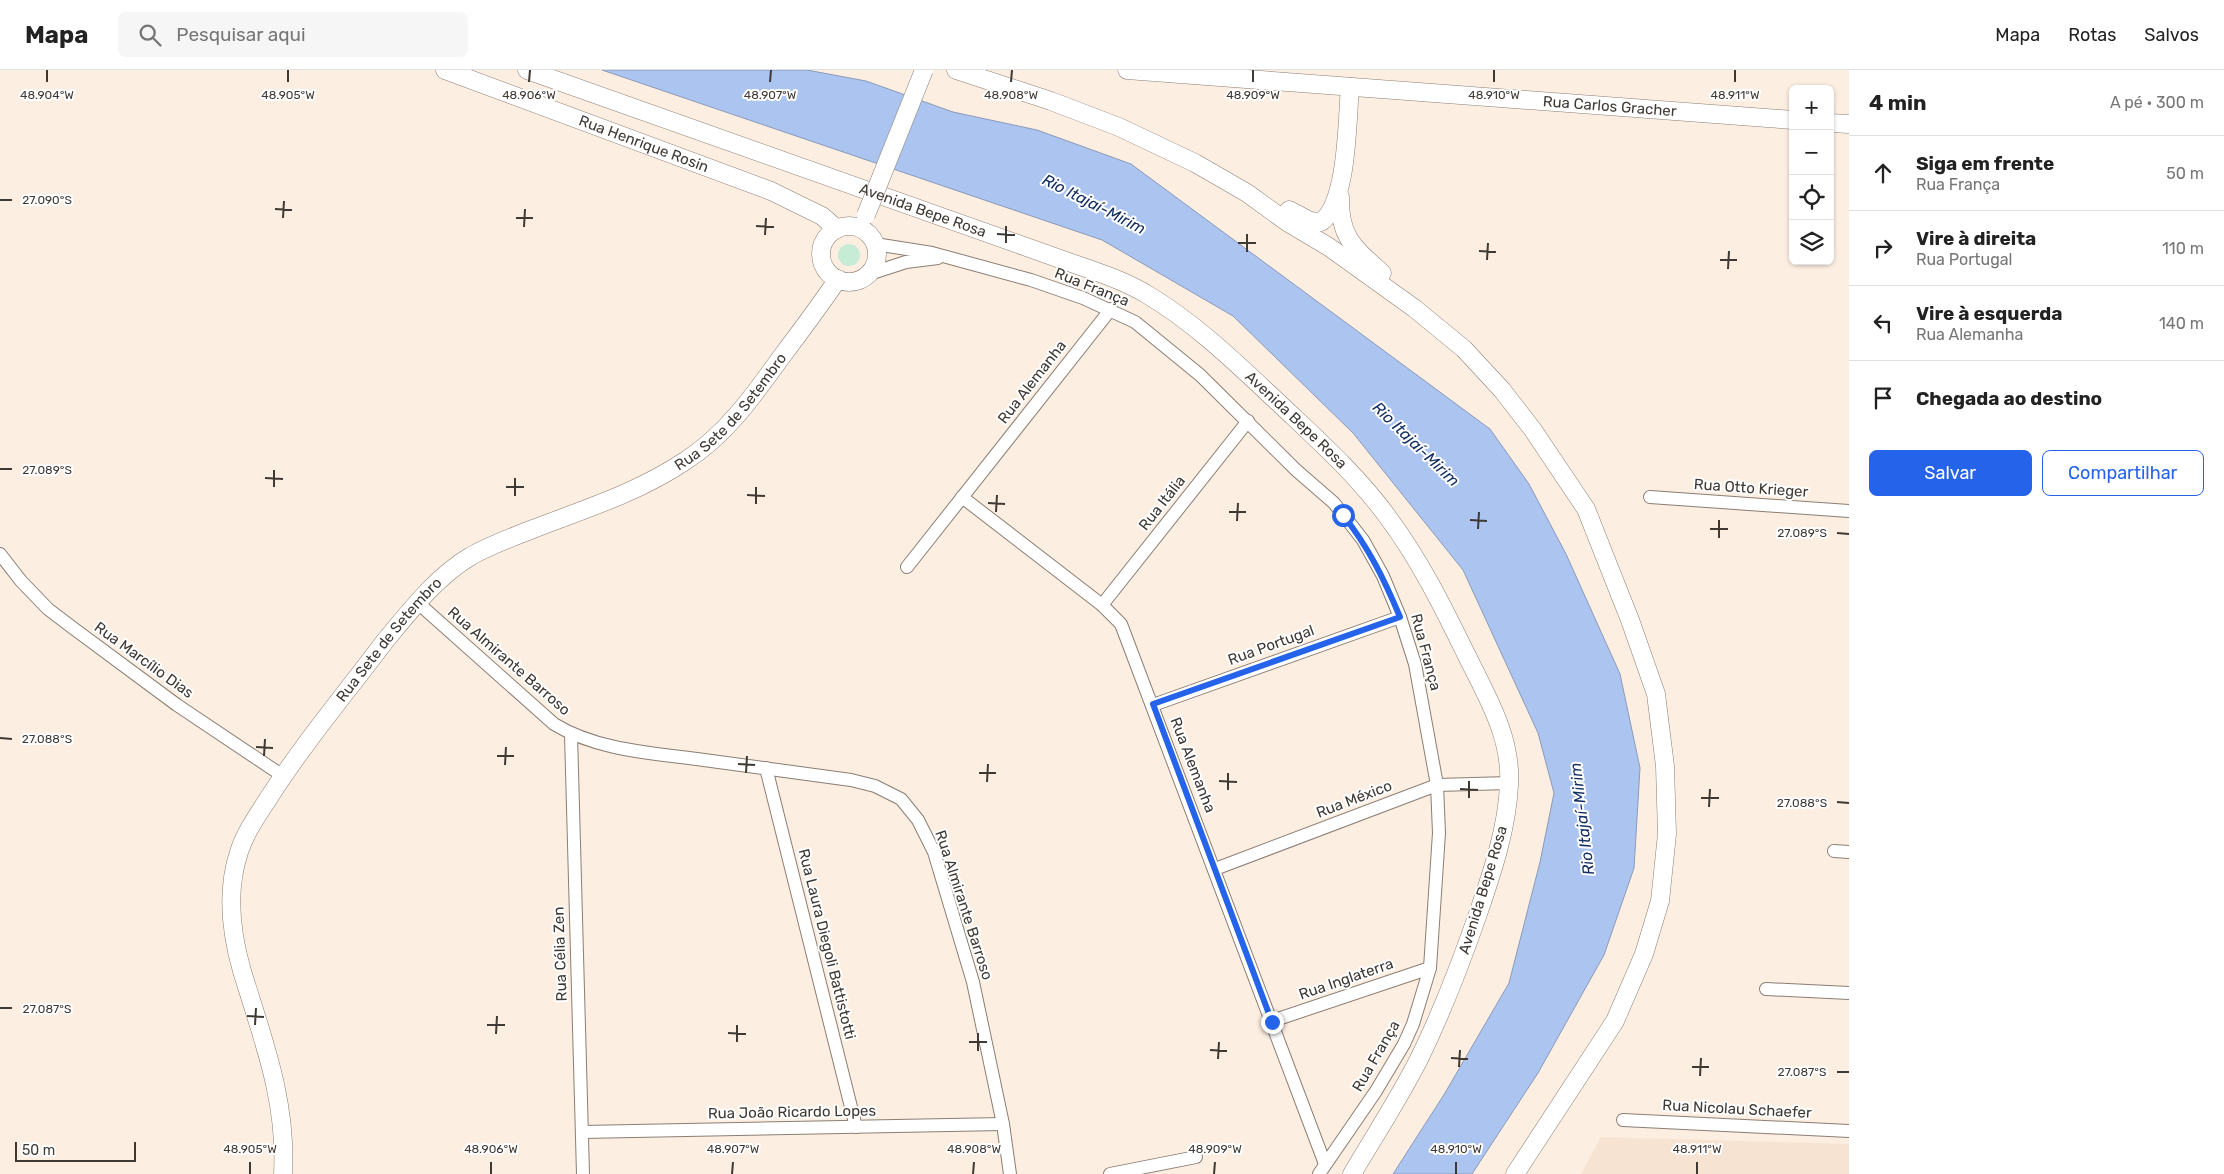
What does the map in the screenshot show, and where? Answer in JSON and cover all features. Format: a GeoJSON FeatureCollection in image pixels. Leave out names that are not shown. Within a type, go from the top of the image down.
{"type":"FeatureCollection","features":[{"type":"Feature","properties":{"kind":"main road","name":"Rua Henrique Rosin"},"geometry":{"type":"LineString","coordinates":[[446,70],[771,192],[822,216],[837,229]]}},
{"type":"Feature","properties":{"kind":"main road","name":"Avenida Bepe Rosa"},"geometry":{"type":"LineString","coordinates":[[527,70],[1080,266],[1145,293],[1179,315],[1210,339],[1320,442],[1355,478],[1386,515],[1413,553],[1443,607],[1496,715],[1507,752],[1510,783],[1498,849],[1462,959],[1420,1058],[1352,1174]]}},
{"type":"Feature","properties":{"kind":"main road"},"geometry":{"type":"LineString","coordinates":[[863,222],[852,227],[837,229],[824,242],[822,250],[825,267],[838,280],[854,281],[869,274],[877,260],[875,244],[866,232],[863,222],[924,70]]}},
{"type":"Feature","properties":{"kind":"main road"},"geometry":{"type":"LineString","coordinates":[[956,70],[1052,101],[1119,127],[1196,163],[1247,193],[1287,222],[1330,247],[1414,308],[1464,349],[1502,390],[1533,430],[1586,509],[1630,620],[1656,694],[1665,766],[1667,834],[1660,901],[1644,954],[1615,1021],[1515,1174]]}},
{"type":"Feature","properties":{"kind":"main road","name":"Rua Carlos Gracher"},"geometry":{"type":"LineString","coordinates":[[1128,70],[1193,72],[1350,87],[1789,120]]}},
{"type":"Feature","properties":{"kind":"main road"},"geometry":{"type":"LineString","coordinates":[[1350,87],[1340,189],[1340,218],[1346,237],[1366,258],[1399,287],[1414,308]]}},
{"type":"Feature","properties":{"kind":"main road"},"geometry":{"type":"LineString","coordinates":[[1834,123],[1849,124]]}},
{"type":"Feature","properties":{"kind":"main road"},"geometry":{"type":"LineString","coordinates":[[1247,193],[1274,203],[1310,221],[1321,222],[1333,209],[1340,189]]}},
{"type":"Feature","properties":{"kind":"main road","name":"Rua Sete de Setembro"},"geometry":{"type":"LineString","coordinates":[[283,1174],[283,1131],[279,1098],[238,953],[231,908],[233,880],[239,852],[249,828],[283,776],[385,641],[418,603],[447,574],[470,557],[495,544],[619,496],[656,479],[708,444],[760,387],[838,280]]}},
{"type":"Feature","properties":{"kind":"street","name":"Rua França"},"geometry":{"type":"LineString","coordinates":[[875,244],[948,256],[1030,280],[1111,310],[1135,322],[1175,353],[1248,421],[1296,470],[1334,503],[1363,540],[1383,576],[1400,617],[1415,664],[1437,785],[1439,832],[1430,968],[1413,1024],[1404,1044],[1376,1091],[1322,1169]]}},
{"type":"Feature","properties":{"kind":"street","name":"Rua França"},"geometry":{"type":"LineString","coordinates":[[869,274],[906,262],[948,256]]}},
{"type":"Feature","properties":{"kind":"street","name":"Rua Alemanha"},"geometry":{"type":"LineString","coordinates":[[1111,310],[962,497],[1102,605],[1114,616],[1127,634],[1272,1022],[1322,1169]]}},
{"type":"Feature","properties":{"kind":"street","name":"Rua Itália"},"geometry":{"type":"LineString","coordinates":[[1102,605],[1248,421]]}},
{"type":"Feature","properties":{"kind":"street"},"geometry":{"type":"LineString","coordinates":[[907,568],[962,497]]}},
{"type":"Feature","properties":{"kind":"street","name":"Rua Otto Krieger"},"geometry":{"type":"LineString","coordinates":[[1650,497],[1849,511]]}},
{"type":"Feature","properties":{"kind":"street","name":"Rua Marcílio Dias"},"geometry":{"type":"LineString","coordinates":[[0,554],[20,581],[48,608],[73,628],[177,705],[283,776]]}},
{"type":"Feature","properties":{"kind":"street","name":"Rua Almirante Barroso"},"geometry":{"type":"LineString","coordinates":[[418,603],[554,724],[570,734],[600,743],[647,752],[851,780],[875,786],[901,800],[918,820],[934,852],[974,982],[1010,1174]]}},
{"type":"Feature","properties":{"kind":"street","name":"Rua Portugal"},"geometry":{"type":"LineString","coordinates":[[1153,704],[1400,617]]}},
{"type":"Feature","properties":{"kind":"street","name":"Rua Célia Zen"},"geometry":{"type":"LineString","coordinates":[[570,734],[583,1174]]}},
{"type":"Feature","properties":{"kind":"street","name":"Rua Laura Diegoli Battistotti"},"geometry":{"type":"LineString","coordinates":[[766,768],[856,1127]]}},
{"type":"Feature","properties":{"kind":"street","name":"Rua México"},"geometry":{"type":"LineString","coordinates":[[1215,869],[1437,785],[1510,783]]}},
{"type":"Feature","properties":{"kind":"street"},"geometry":{"type":"LineString","coordinates":[[1834,851],[1849,852]]}},
{"type":"Feature","properties":{"kind":"street","name":"Rua Inglaterra"},"geometry":{"type":"LineString","coordinates":[[1272,1022],[1430,968]]}},
{"type":"Feature","properties":{"kind":"street"},"geometry":{"type":"LineString","coordinates":[[1766,989],[1849,993]]}},
{"type":"Feature","properties":{"kind":"street","name":"Rua Nicolau Schaefer"},"geometry":{"type":"LineString","coordinates":[[1623,1120],[1849,1131]]}},
{"type":"Feature","properties":{"kind":"street","name":"Rua João Ricardo Lopes"},"geometry":{"type":"LineString","coordinates":[[582,1132],[1002,1124]]}},
{"type":"Feature","properties":{"kind":"street"},"geometry":{"type":"LineString","coordinates":[[1110,1174],[1196,1157]]}},
{"type":"Feature","properties":{"kind":"shaded area"},"geometry":{"type":"Polygon","coordinates":[[[1601,1137],[1849,1144],[1849,1174],[1581,1174],[1601,1137]]]}},
{"type":"Feature","properties":{"kind":"green space"},"geometry":{"type":"Polygon","coordinates":[[[849,244],[857,247],[860,255],[857,263],[849,266],[841,263],[838,255],[841,247],[849,244]]]}},
{"type":"Feature","properties":{"kind":"water","name":"Rio Itajaí-Mirim"},"geometry":{"type":"Polygon","coordinates":[[[602,70],[807,70],[866,81],[953,112],[1037,130],[1131,164],[1490,429],[1529,484],[1566,554],[1620,674],[1640,768],[1634,868],[1604,955],[1538,1073],[1472,1174],[1393,1174],[1445,1093],[1509,983],[1540,862],[1554,793],[1538,733],[1463,570],[1353,433],[1233,316],[1102,240],[602,70]]]}},
{"type":"Feature","properties":{"kind":"route"},"geometry":{"type":"LineString","coordinates":[[1272,1022],[1153,704],[1400,617],[1383,576],[1363,540],[1343,515]]}}]}
